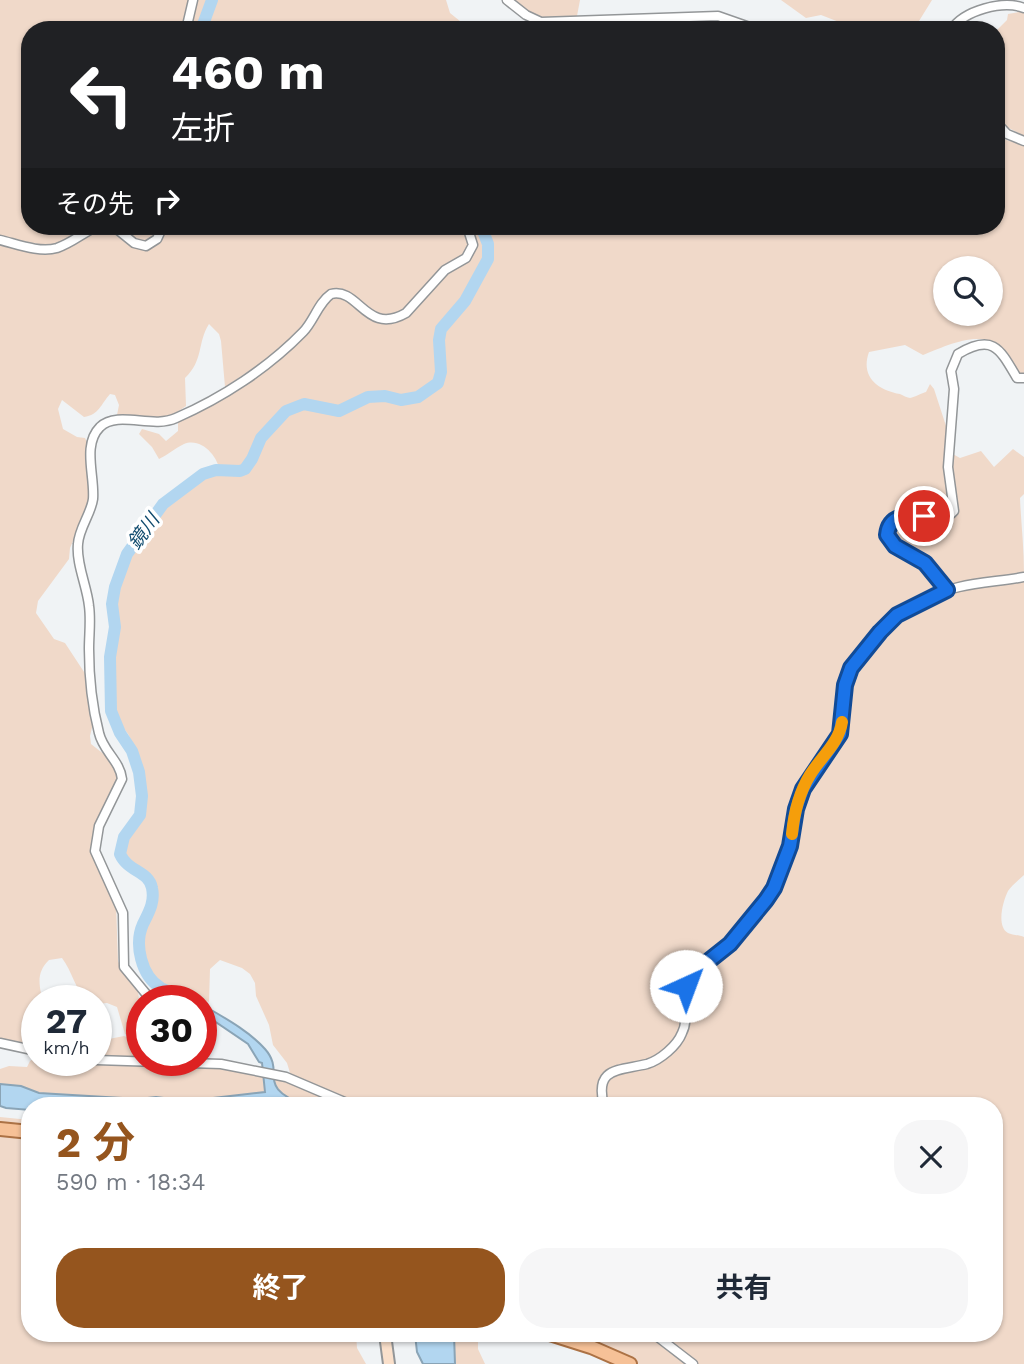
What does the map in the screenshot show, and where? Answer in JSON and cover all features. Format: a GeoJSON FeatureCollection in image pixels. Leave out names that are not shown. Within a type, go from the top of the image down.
{"type":"FeatureCollection","features":[{"type":"Feature","properties":{"kind":"main road"},"geometry":{"type":"LineString","coordinates":[[0,1129],[21,1131]]}},
{"type":"Feature","properties":{"kind":"main road"},"geometry":{"type":"LineString","coordinates":[[386,1342],[389,1364]]}},
{"type":"Feature","properties":{"kind":"main road"},"geometry":{"type":"LineString","coordinates":[[576,1342],[630,1364]]}},
{"type":"Feature","properties":{"kind":"street"},"geometry":{"type":"LineString","coordinates":[[188,21],[193,0]]}},
{"type":"Feature","properties":{"kind":"street"},"geometry":{"type":"LineString","coordinates":[[507,0],[539,21]]}},
{"type":"Feature","properties":{"kind":"street"},"geometry":{"type":"LineString","coordinates":[[959,21],[964,16],[999,3],[1013,2],[1024,8]]}},
{"type":"Feature","properties":{"kind":"street"},"geometry":{"type":"LineString","coordinates":[[570,21],[718,16],[732,21]]}},
{"type":"Feature","properties":{"kind":"street"},"geometry":{"type":"LineString","coordinates":[[1005,132],[1024,141]]}},
{"type":"Feature","properties":{"kind":"street"},"geometry":{"type":"LineString","coordinates":[[0,240],[50,249],[67,244],[82,235]]}},
{"type":"Feature","properties":{"kind":"street"},"geometry":{"type":"LineString","coordinates":[[124,235],[134,243],[146,246],[159,235]]}},
{"type":"Feature","properties":{"kind":"street"},"geometry":{"type":"LineString","coordinates":[[139,985],[124,967],[123,913],[95,851],[99,827],[122,779],[118,764],[106,750],[99,733],[90,675],[90,608],[78,544],[93,499],[92,438],[102,425],[113,419],[167,421],[225,391],[285,351],[309,327],[331,294],[344,294],[380,319],[406,313],[445,270],[466,258],[473,245],[470,235]]}},
{"type":"Feature","properties":{"kind":"street"},"geometry":{"type":"LineString","coordinates":[[947,590],[925,563],[891,542],[887,535],[888,528],[893,521],[901,517],[910,515],[945,518],[954,511],[948,467],[954,389],[951,371],[958,354],[976,346],[993,345],[1002,353],[1017,378],[1024,378]]}},
{"type":"Feature","properties":{"kind":"street"},"geometry":{"type":"LineString","coordinates":[[603,1097],[602,1085],[607,1075],[617,1069],[649,1063],[678,1040],[684,1029],[686,986],[691,975],[730,944],[774,888],[790,846],[796,809],[803,789],[840,734],[845,685],[851,668],[880,632],[897,615],[947,590],[1024,576]]}},
{"type":"Feature","properties":{"kind":"street"},"geometry":{"type":"LineString","coordinates":[[0,1043],[21,1048]]}},
{"type":"Feature","properties":{"kind":"street"},"geometry":{"type":"LineString","coordinates":[[217,1064],[279,1075],[332,1097]]}},
{"type":"Feature","properties":{"kind":"street"},"geometry":{"type":"LineString","coordinates":[[664,1342],[693,1364]]}},
{"type":"Feature","properties":{"kind":"shaded area"},"geometry":{"type":"Polygon","coordinates":[[[0,0],[190,0],[185,21],[21,21],[21,235],[72,235],[49,246],[0,237],[0,0]]]}},
{"type":"Feature","properties":{"kind":"shaded area"},"geometry":{"type":"Polygon","coordinates":[[[197,0],[446,0],[450,13],[460,21],[192,21],[197,0]]]}},
{"type":"Feature","properties":{"kind":"shaded area"},"geometry":{"type":"Polygon","coordinates":[[[512,0],[580,0],[577,16],[549,18],[535,15],[512,0]]]}},
{"type":"Feature","properties":{"kind":"shaded area"},"geometry":{"type":"Polygon","coordinates":[[[781,0],[932,0],[919,21],[836,21],[821,15],[806,18],[781,0]]]}},
{"type":"Feature","properties":{"kind":"shaded area"},"geometry":{"type":"Polygon","coordinates":[[[1024,11],[1024,136],[1005,126],[1005,22],[1008,14],[1024,11]]]}},
{"type":"Feature","properties":{"kind":"shaded area"},"geometry":{"type":"Polygon","coordinates":[[[1005,139],[1024,145],[1024,376],[1021,377],[997,346],[981,339],[960,342],[923,355],[905,345],[869,352],[867,361],[869,375],[878,386],[885,389],[910,398],[926,392],[930,384],[947,429],[952,510],[944,516],[901,515],[885,534],[923,564],[938,584],[937,589],[891,615],[875,632],[843,680],[838,722],[833,735],[804,779],[781,863],[771,886],[729,940],[693,968],[682,1025],[677,1036],[657,1055],[607,1070],[601,1079],[599,1097],[340,1097],[291,1076],[287,1063],[273,1045],[269,1025],[256,996],[255,983],[250,974],[242,968],[220,960],[210,969],[210,985],[158,983],[143,957],[141,941],[143,929],[155,909],[153,877],[131,864],[124,853],[124,845],[143,814],[145,796],[135,748],[113,713],[116,633],[114,596],[127,560],[139,540],[169,503],[203,477],[220,472],[212,454],[197,443],[184,444],[159,459],[139,434],[142,429],[159,434],[166,441],[178,431],[178,421],[280,358],[312,327],[330,299],[339,298],[346,301],[369,318],[379,321],[390,322],[405,318],[422,303],[443,276],[469,261],[477,241],[475,235],[1005,235],[1005,139]]]}},
{"type":"Feature","properties":{"kind":"shaded area"},"geometry":{"type":"Polygon","coordinates":[[[90,235],[118,235],[127,244],[145,250],[154,246],[163,235],[466,235],[469,243],[463,256],[444,266],[405,309],[396,314],[377,314],[343,289],[325,293],[306,324],[283,348],[225,387],[221,341],[219,334],[209,324],[195,365],[185,378],[186,406],[169,415],[144,418],[117,415],[119,405],[115,395],[110,394],[96,411],[84,417],[62,400],[58,409],[63,429],[77,437],[85,438],[88,444],[90,493],[87,508],[70,548],[69,559],[38,601],[36,613],[54,639],[65,643],[88,678],[94,719],[91,744],[110,759],[118,775],[96,824],[91,848],[116,904],[118,961],[133,985],[126,985],[126,1034],[117,1007],[112,1005],[112,985],[77,985],[62,958],[49,960],[41,971],[40,985],[21,985],[21,1044],[0,1039],[0,243],[48,253],[57,252],[90,235]]]}},
{"type":"Feature","properties":{"kind":"shaded area"},"geometry":{"type":"Polygon","coordinates":[[[132,235],[153,235],[149,240],[140,242],[132,235]]]}},
{"type":"Feature","properties":{"kind":"shaded area"},"geometry":{"type":"Polygon","coordinates":[[[1013,449],[1024,457],[1024,494],[1020,498],[1024,573],[948,584],[895,544],[889,532],[898,520],[953,515],[951,453],[960,458],[981,451],[994,467],[1013,449]]]}},
{"type":"Feature","properties":{"kind":"shaded area"},"geometry":{"type":"Polygon","coordinates":[[[1024,581],[1024,875],[1008,891],[1001,919],[1004,930],[1024,937],[1024,1364],[698,1364],[669,1342],[1003,1342],[1003,1097],[605,1097],[604,1093],[609,1078],[650,1065],[679,1044],[688,987],[693,976],[723,953],[786,867],[793,848],[804,791],[845,733],[850,680],[855,669],[885,630],[899,619],[960,590],[1024,581]]]}},
{"type":"Feature","properties":{"kind":"shaded area"},"geometry":{"type":"Polygon","coordinates":[[[126,1037],[126,1058],[112,1057],[112,1038],[126,1037]]]}},
{"type":"Feature","properties":{"kind":"shaded area"},"geometry":{"type":"Polygon","coordinates":[[[112,1064],[126,1064],[126,1076],[217,1076],[217,1068],[222,1068],[264,1076],[266,1091],[263,1094],[230,1097],[106,1097],[39,1093],[0,1084],[0,1069],[21,1067],[21,1076],[112,1076],[112,1064]]]}},
{"type":"Feature","properties":{"kind":"shaded area"},"geometry":{"type":"Polygon","coordinates":[[[272,1077],[325,1097],[287,1097],[277,1088],[272,1077]]]}},
{"type":"Feature","properties":{"kind":"shaded area"},"geometry":{"type":"Polygon","coordinates":[[[0,1117],[21,1119],[21,1342],[357,1342],[366,1364],[0,1364],[0,1117]]]}},
{"type":"Feature","properties":{"kind":"shaded area"},"geometry":{"type":"Polygon","coordinates":[[[454,1342],[478,1342],[478,1349],[485,1364],[455,1364],[454,1342]]]}},
{"type":"Feature","properties":{"kind":"shaded area"},"geometry":{"type":"Polygon","coordinates":[[[595,1342],[659,1342],[688,1364],[639,1364],[609,1352],[609,1349],[595,1342]]]}},
{"type":"Feature","properties":{"kind":"water"},"geometry":{"type":"Polygon","coordinates":[[[217,1013],[235,1024],[265,1049],[271,1058],[276,1086],[288,1097],[222,1097],[265,1092],[262,1063],[248,1044],[217,1023],[217,1013]]]}},
{"type":"Feature","properties":{"kind":"water"},"geometry":{"type":"Polygon","coordinates":[[[0,1084],[21,1086],[39,1093],[106,1097],[21,1097],[21,1109],[0,1106],[0,1084]]]}},
{"type":"Feature","properties":{"kind":"water"},"geometry":{"type":"Polygon","coordinates":[[[416,1342],[454,1342],[455,1364],[423,1364],[416,1342]]]}},
{"type":"Feature","properties":{"kind":"waterway","name":"鏡川"},"geometry":{"type":"LineString","coordinates":[[204,21],[212,0]]}},
{"type":"Feature","properties":{"kind":"waterway","name":"鏡川"},"geometry":{"type":"LineString","coordinates":[[157,985],[148,976],[139,950],[140,932],[152,902],[152,888],[147,878],[128,865],[120,854],[124,837],[140,815],[142,796],[139,772],[132,751],[120,733],[111,711],[110,657],[115,627],[112,604],[127,554],[163,504],[203,474],[216,470],[245,469],[261,438],[286,411],[304,404],[339,411],[368,397],[385,396],[401,400],[418,397],[438,383],[441,372],[441,329],[465,301],[488,259],[488,244],[484,235]]}},
{"type":"Feature","properties":{"kind":"slow traffic"},"geometry":{"type":"LineString","coordinates":[[792,834],[799,797],[811,773],[836,741],[842,722]]}},
{"type":"Feature","properties":{"kind":"route"},"geometry":{"type":"LineString","coordinates":[[686,986],[691,975],[730,944],[774,888],[790,846],[799,797],[811,773],[840,734],[845,685],[851,668],[897,615],[947,590],[925,563],[913,554],[901,550],[888,539],[888,528],[897,518],[924,516]]}}]}
